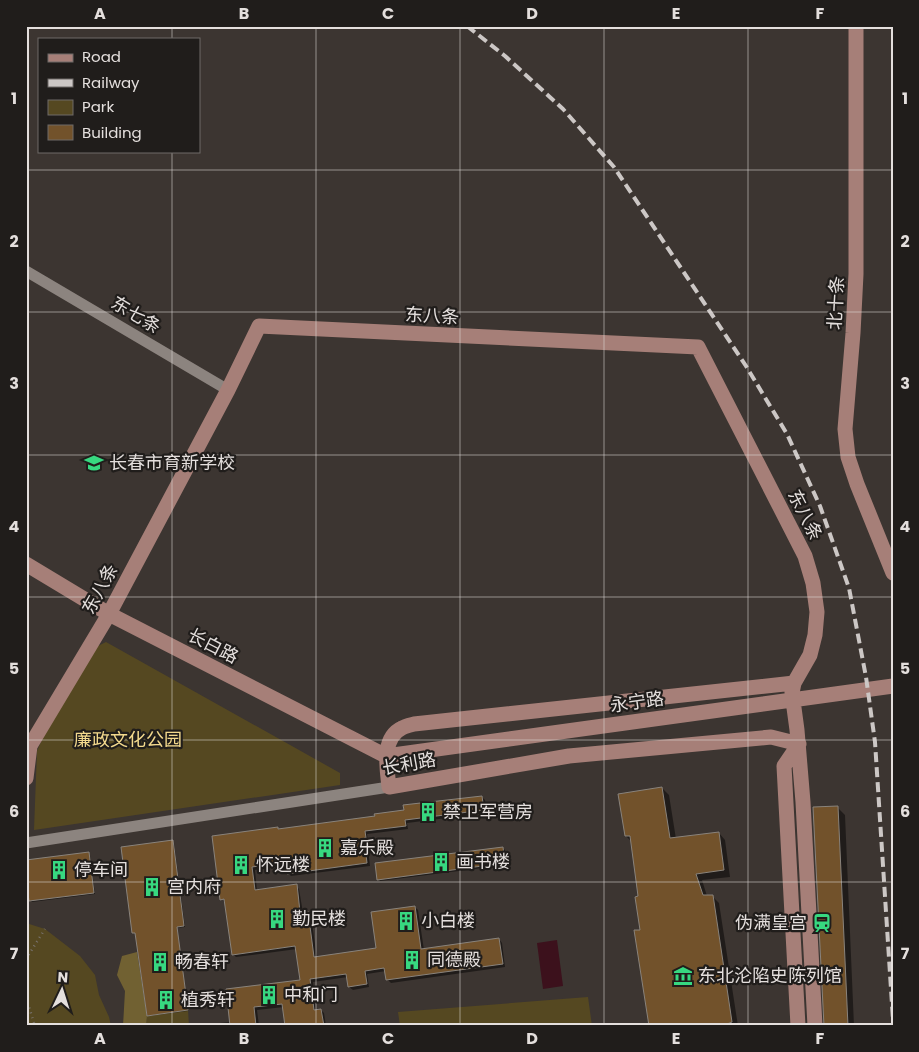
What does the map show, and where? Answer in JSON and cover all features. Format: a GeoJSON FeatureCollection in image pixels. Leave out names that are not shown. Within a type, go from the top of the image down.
{"type":"FeatureCollection","features":[{"type":"Feature","properties":{"kind":"street","name":"北十条"},"geometry":{"type":"LineString","coordinates":[[856,26],[856,274],[845,430],[848,457],[857,484],[893,573]]}},
{"type":"Feature","properties":{"kind":"street","name":"东七条"},"geometry":{"type":"LineString","coordinates":[[26,271],[228,390]]}},
{"type":"Feature","properties":{"kind":"street","name":"东八条"},"geometry":{"type":"LineString","coordinates":[[26,778],[28,745],[109,614],[228,390],[259,326],[698,347],[805,556],[813,583],[817,612],[816,636],[810,655],[793,688]]}},
{"type":"Feature","properties":{"kind":"street","name":"长白路"},"geometry":{"type":"LineString","coordinates":[[26,564],[109,614],[386,756]]}},
{"type":"Feature","properties":{"kind":"street","name":"永宁路"},"geometry":{"type":"LineString","coordinates":[[386,756],[893,686]]}},
{"type":"Feature","properties":{"kind":"street"},"geometry":{"type":"LineString","coordinates":[[389,787],[386,756],[391,736],[402,728],[414,724],[793,688],[804,802],[815,1026]]}},
{"type":"Feature","properties":{"kind":"street","name":"长利路"},"geometry":{"type":"LineString","coordinates":[[26,843],[389,787],[569,756],[770,737],[798,737]]}},
{"type":"Feature","properties":{"kind":"street"},"geometry":{"type":"LineString","coordinates":[[798,737],[784,766],[798,1026]]}},
{"type":"Feature","properties":{"kind":"path"},"geometry":{"type":"LineString","coordinates":[[26,959],[45,929]]}},
{"type":"Feature","properties":{"kind":"path"},"geometry":{"type":"LineString","coordinates":[[26,1004],[29,1007],[35,1026]]}},
{"type":"Feature","properties":{"kind":"green space","name":"廉政文化公园"},"geometry":{"type":"Polygon","coordinates":[[[106,642],[340,773],[340,785],[34,830],[37,751],[45,733],[96,647],[106,642]]]}},
{"type":"Feature","properties":{"kind":"green space"},"geometry":{"type":"Polygon","coordinates":[[[26,923],[45,929],[80,956],[95,975],[99,995],[111,1026],[26,1026],[26,923]]]}},
{"type":"Feature","properties":{"kind":"green space"},"geometry":{"type":"Polygon","coordinates":[[[588,997],[592,1026],[400,1026],[398,1012],[588,997]]]}},
{"type":"Feature","properties":{"kind":"green space"},"geometry":{"type":"Polygon","coordinates":[[[188,1010],[189,1026],[146,1026],[147,1016],[188,1010]]]}},
{"type":"Feature","properties":{"kind":"shaded area"},"geometry":{"type":"Polygon","coordinates":[[[557,940],[563,986],[543,989],[537,943],[557,940]]]}},
{"type":"Feature","properties":{"kind":"shaded area"},"geometry":{"type":"Polygon","coordinates":[[[137,952],[147,1016],[146,1026],[123,1026],[125,991],[117,975],[122,956],[137,952]]]}},
{"type":"Feature","properties":{"kind":"building","name":"东北沦陷史陈列馆"},"geometry":{"type":"Polygon","coordinates":[[[662,787],[670,838],[719,832],[724,870],[696,874],[703,895],[713,895],[732,1022],[727,1024],[727,1026],[649,1026],[634,930],[640,930],[635,897],[638,896],[630,836],[625,836],[618,794],[662,787]]]}},
{"type":"Feature","properties":{"kind":"building"},"geometry":{"type":"Polygon","coordinates":[[[482,796],[484,810],[405,820],[406,826],[365,831],[367,863],[287,874],[285,862],[252,867],[255,890],[297,884],[300,912],[308,911],[314,957],[376,948],[371,912],[415,906],[421,949],[499,938],[503,964],[386,980],[384,968],[365,971],[367,984],[348,987],[346,974],[310,979],[314,1010],[321,1009],[324,1026],[285,1026],[282,1004],[254,1007],[256,1026],[230,1026],[226,989],[300,980],[295,946],[232,955],[224,899],[220,900],[212,836],[375,816],[374,814],[404,810],[403,805],[482,796]]]}},
{"type":"Feature","properties":{"kind":"building"},"geometry":{"type":"Polygon","coordinates":[[[838,806],[848,1026],[824,1026],[813,807],[838,806]]]}},
{"type":"Feature","properties":{"kind":"building"},"geometry":{"type":"Polygon","coordinates":[[[173,840],[184,926],[177,927],[188,1010],[147,1016],[135,933],[132,933],[121,847],[173,840]]]}},
{"type":"Feature","properties":{"kind":"building"},"geometry":{"type":"Polygon","coordinates":[[[503,847],[505,863],[377,880],[375,863],[503,847]]]}},
{"type":"Feature","properties":{"kind":"building","name":"停车间"},"geometry":{"type":"Polygon","coordinates":[[[89,852],[94,893],[29,901],[26,860],[89,852]]]}},
{"type":"Feature","properties":{"kind":"railway"},"geometry":{"type":"LineString","coordinates":[[467,26],[505,56],[563,109],[614,167],[746,366],[787,434],[820,506],[849,588],[866,677],[875,742],[893,1020]]}},
{"type":"Feature","properties":{"kind":"place","name":"长春市育新学校"},"geometry":{"type":"Point","coordinates":[94,463]}},
{"type":"Feature","properties":{"kind":"place","name":"禁卫军营房"},"geometry":{"type":"Point","coordinates":[428,812]}},
{"type":"Feature","properties":{"kind":"place","name":"嘉乐殿"},"geometry":{"type":"Point","coordinates":[325,848]}},
{"type":"Feature","properties":{"kind":"place","name":"画书楼"},"geometry":{"type":"Point","coordinates":[441,862]}},
{"type":"Feature","properties":{"kind":"place","name":"怀远楼"},"geometry":{"type":"Point","coordinates":[241,865]}},
{"type":"Feature","properties":{"kind":"place","name":"停车间"},"geometry":{"type":"Point","coordinates":[59,870]}},
{"type":"Feature","properties":{"kind":"place","name":"宫内府"},"geometry":{"type":"Point","coordinates":[152,887]}},
{"type":"Feature","properties":{"kind":"place","name":"勤民楼"},"geometry":{"type":"Point","coordinates":[277,919]}},
{"type":"Feature","properties":{"kind":"place","name":"小白楼"},"geometry":{"type":"Point","coordinates":[406,921]}},
{"type":"Feature","properties":{"kind":"place","name":"伪满皇宫"},"geometry":{"type":"Point","coordinates":[822,923]}},
{"type":"Feature","properties":{"kind":"place","name":"同德殿"},"geometry":{"type":"Point","coordinates":[412,960]}},
{"type":"Feature","properties":{"kind":"place","name":"畅春轩"},"geometry":{"type":"Point","coordinates":[160,962]}},
{"type":"Feature","properties":{"kind":"place","name":"东北沦陷史陈列馆"},"geometry":{"type":"Point","coordinates":[683,976]}},
{"type":"Feature","properties":{"kind":"place","name":"中和门"},"geometry":{"type":"Point","coordinates":[269,995]}},
{"type":"Feature","properties":{"kind":"place","name":"植秀轩"},"geometry":{"type":"Point","coordinates":[166,1000]}}]}
